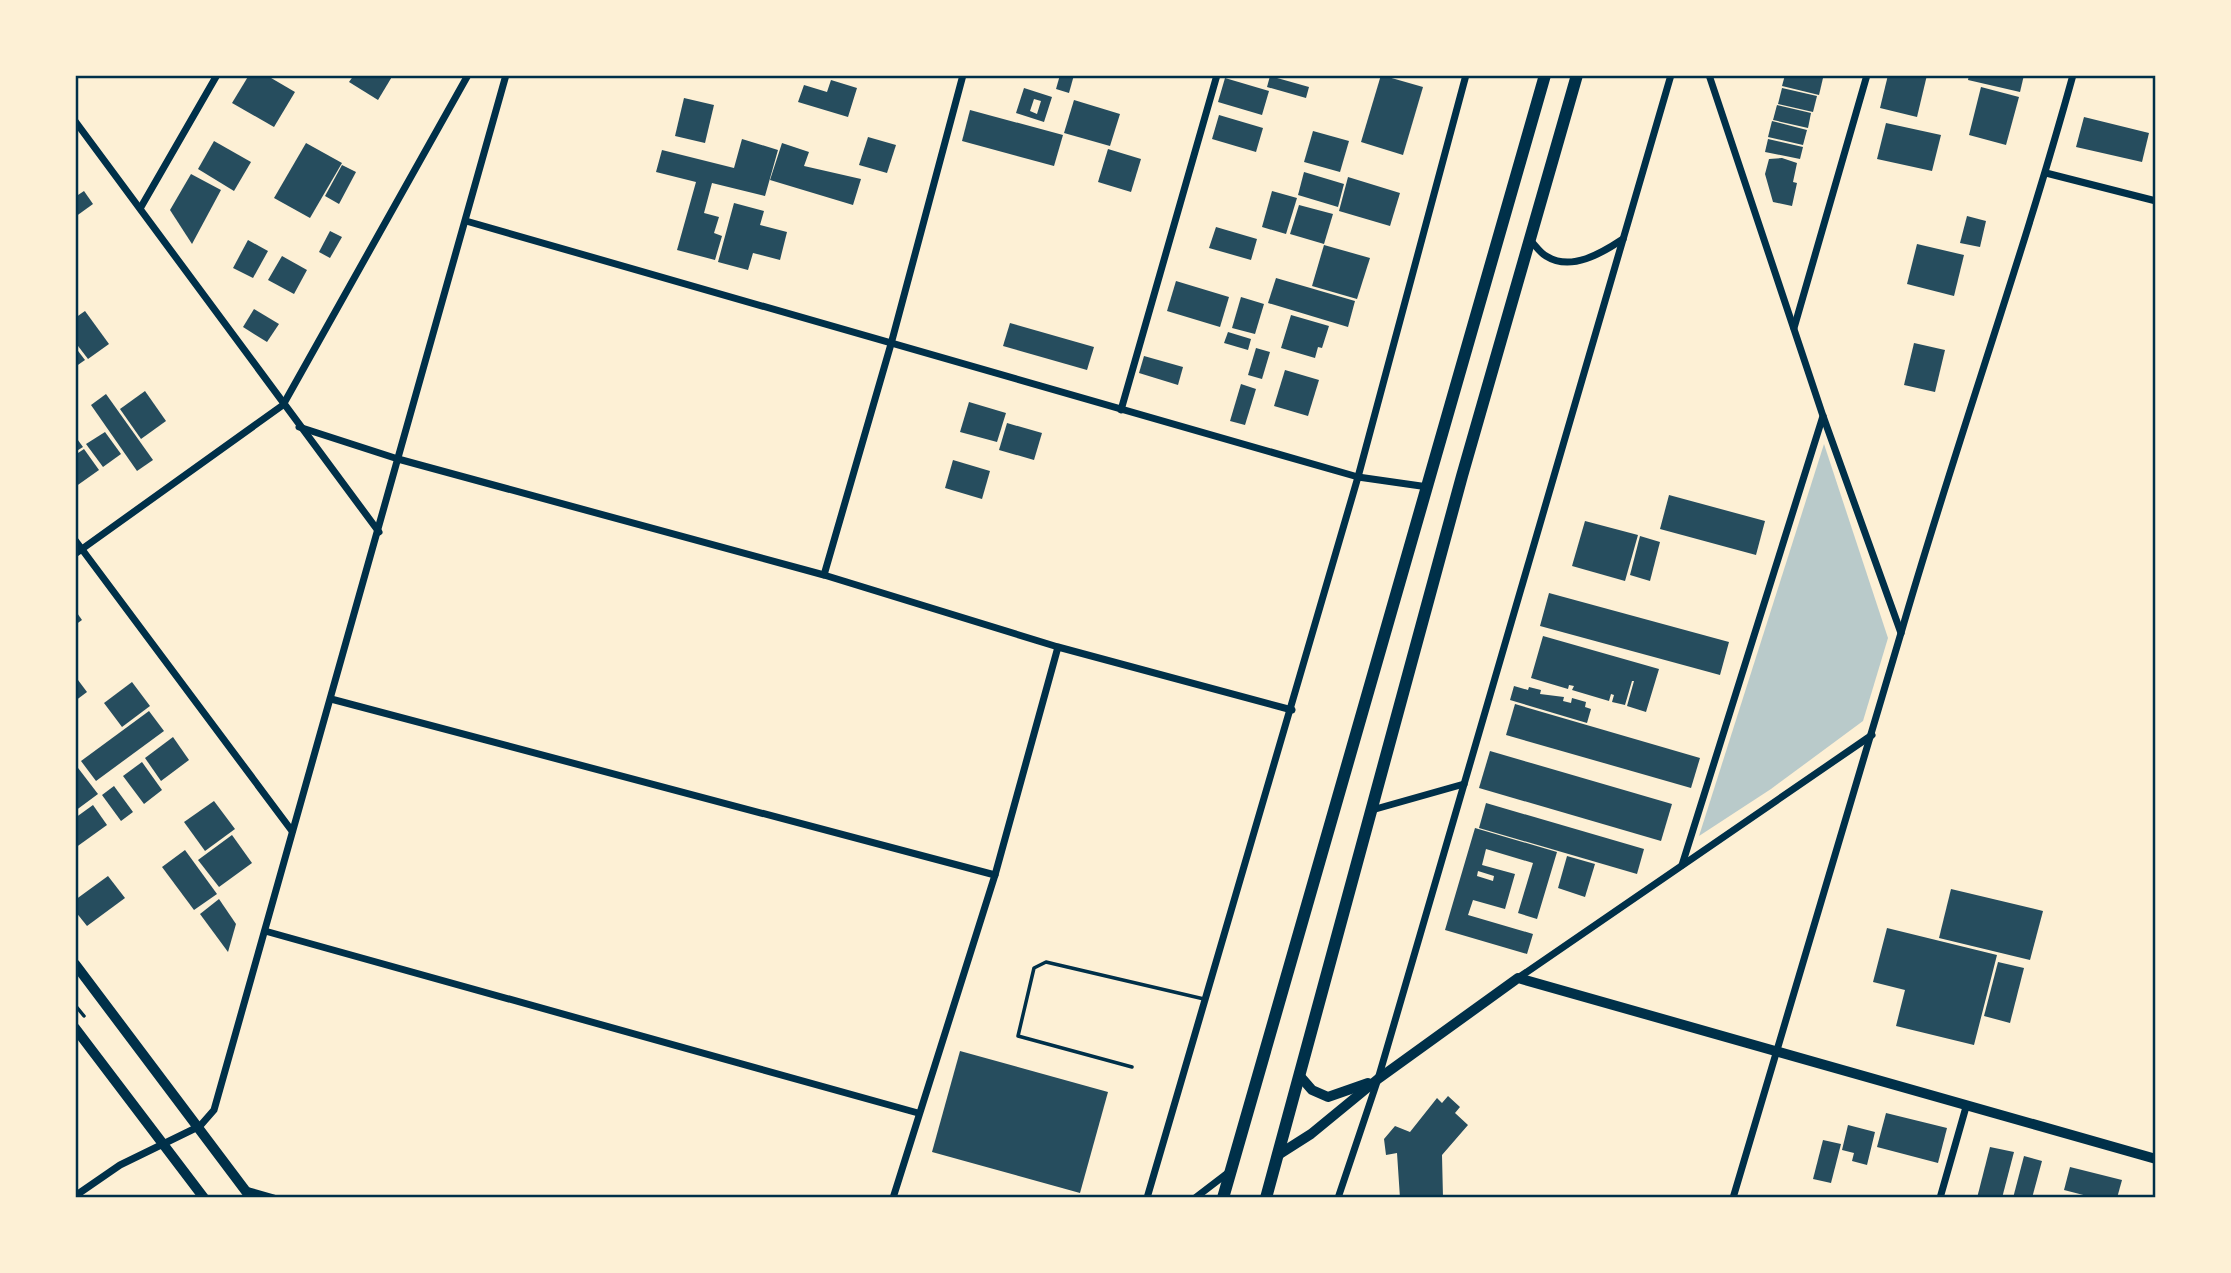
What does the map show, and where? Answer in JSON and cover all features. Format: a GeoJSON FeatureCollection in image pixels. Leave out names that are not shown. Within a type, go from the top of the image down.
{"type":"FeatureCollection","features":[{"type":"Feature","properties":{"kind":"main road"},"geometry":{"type":"LineString","coordinates":[[1223,1198],[1545,75]]}},
{"type":"Feature","properties":{"kind":"main road"},"geometry":{"type":"LineString","coordinates":[[1266,1198],[1577,75]]}},
{"type":"Feature","properties":{"kind":"street"},"geometry":{"type":"LineString","coordinates":[[141,206],[217,75]]}},
{"type":"Feature","properties":{"kind":"street"},"geometry":{"type":"LineString","coordinates":[[79,552],[283,405],[468,75]]}},
{"type":"Feature","properties":{"kind":"street"},"geometry":{"type":"LineString","coordinates":[[75,1196],[120,1165],[200,1126],[214,1110],[467,221],[506,75]]}},
{"type":"Feature","properties":{"kind":"street"},"geometry":{"type":"LineString","coordinates":[[824,575],[891,344],[962,75]]}},
{"type":"Feature","properties":{"kind":"street"},"geometry":{"type":"LineString","coordinates":[[1121,410],[1217,75]]}},
{"type":"Feature","properties":{"kind":"street"},"geometry":{"type":"LineString","coordinates":[[1147,1198],[1292,710],[1466,75]]}},
{"type":"Feature","properties":{"kind":"street"},"geometry":{"type":"LineString","coordinates":[[1338,1198],[1378,1079],[1671,75]]}},
{"type":"Feature","properties":{"kind":"street"},"geometry":{"type":"LineString","coordinates":[[1709,75],[1823,416],[1901,632]]}},
{"type":"Feature","properties":{"kind":"street"},"geometry":{"type":"LineString","coordinates":[[1794,329],[1867,75]]}},
{"type":"Feature","properties":{"kind":"street"},"geometry":{"type":"LineString","coordinates":[[1733,1198],[1873,734],[1901,632],[2046,173],[2073,75]]}},
{"type":"Feature","properties":{"kind":"street"},"geometry":{"type":"LineString","coordinates":[[75,121],[141,206],[299,427],[379,532]]}},
{"type":"Feature","properties":{"kind":"street"},"geometry":{"type":"LineString","coordinates":[[2046,173],[2156,201]]}},
{"type":"Feature","properties":{"kind":"street"},"geometry":{"type":"LineString","coordinates":[[467,221],[1358,477],[1428,487]]}},
{"type":"Feature","properties":{"kind":"street"},"geometry":{"type":"LineString","coordinates":[[1530,240],[1546,257],[1567,262],[1598,256],[1623,239]]}},
{"type":"Feature","properties":{"kind":"street"},"geometry":{"type":"LineString","coordinates":[[1682,865],[1823,416]]}},
{"type":"Feature","properties":{"kind":"street"},"geometry":{"type":"LineString","coordinates":[[299,427],[398,459],[824,575],[1058,647],[1292,710]]}},
{"type":"Feature","properties":{"kind":"street"},"geometry":{"type":"LineString","coordinates":[[75,540],[79,552],[292,831]]}},
{"type":"Feature","properties":{"kind":"street"},"geometry":{"type":"LineString","coordinates":[[893,1198],[995,875],[1058,647]]}},
{"type":"Feature","properties":{"kind":"street"},"geometry":{"type":"LineString","coordinates":[[331,699],[995,875]]}},
{"type":"Feature","properties":{"kind":"street"},"geometry":{"type":"LineString","coordinates":[[1278,1155],[1311,1134],[1378,1079],[1518,978],[1873,734]]}},
{"type":"Feature","properties":{"kind":"street"},"geometry":{"type":"LineString","coordinates":[[1371,811],[1464,784]]}},
{"type":"Feature","properties":{"kind":"street"},"geometry":{"type":"LineString","coordinates":[[265,931],[919,1113]]}},
{"type":"Feature","properties":{"kind":"street"},"geometry":{"type":"LineString","coordinates":[[75,964],[200,1126],[248,1194],[274,1198]]}},
{"type":"Feature","properties":{"kind":"street"},"geometry":{"type":"LineString","coordinates":[[1518,978],[2156,1159]]}},
{"type":"Feature","properties":{"kind":"street"},"geometry":{"type":"LineString","coordinates":[[75,1028],[204,1198]]}},
{"type":"Feature","properties":{"kind":"street"},"geometry":{"type":"LineString","coordinates":[[1299,1075],[1311,1090],[1328,1097],[1378,1079]]}},
{"type":"Feature","properties":{"kind":"street"},"geometry":{"type":"LineString","coordinates":[[1940,1198],[1966,1107]]}},
{"type":"Feature","properties":{"kind":"street"},"geometry":{"type":"LineString","coordinates":[[1195,1198],[1229,1171]]}},
{"type":"Feature","properties":{"kind":"lane"},"geometry":{"type":"LineString","coordinates":[[1132,1067],[1018,1036],[1034,968],[1046,962],[1205,999]]}},
{"type":"Feature","properties":{"kind":"shaded area"},"geometry":{"type":"Polygon","coordinates":[[[1824,444],[1888,638],[1863,721],[1771,789],[1699,836],[1824,444]]]}},
{"type":"Feature","properties":{"kind":"building"},"geometry":{"type":"Polygon","coordinates":[[[249,75],[266,75],[295,92],[274,127],[232,103],[249,75]]]}},
{"type":"Feature","properties":{"kind":"building"},"geometry":{"type":"Polygon","coordinates":[[[354,75],[393,75],[378,100],[349,82],[354,75]]]}},
{"type":"Feature","properties":{"kind":"building"},"geometry":{"type":"Polygon","coordinates":[[[1060,75],[1074,75],[1069,93],[1056,89],[1060,75]]]}},
{"type":"Feature","properties":{"kind":"building"},"geometry":{"type":"Polygon","coordinates":[[[1381,75],[1423,87],[1403,155],[1361,142],[1381,75]]]}},
{"type":"Feature","properties":{"kind":"building"},"geometry":{"type":"Polygon","coordinates":[[[1785,75],[1823,78],[1819,95],[1782,86],[1785,75]]]}},
{"type":"Feature","properties":{"kind":"building"},"geometry":{"type":"Polygon","coordinates":[[[1888,75],[1927,75],[1917,117],[1880,108],[1888,75]]]}},
{"type":"Feature","properties":{"kind":"building"},"geometry":{"type":"Polygon","coordinates":[[[1969,75],[2024,75],[2020,92],[1968,80],[1969,75]]]}},
{"type":"Feature","properties":{"kind":"building"},"geometry":{"type":"Polygon","coordinates":[[[1270,76],[1309,87],[1306,98],[1267,87],[1270,76]]]}},
{"type":"Feature","properties":{"kind":"building"},"geometry":{"type":"Polygon","coordinates":[[[1225,78],[1269,91],[1262,115],[1218,102],[1225,78]]]}},
{"type":"Feature","properties":{"kind":"building"},"geometry":{"type":"Polygon","coordinates":[[[831,80],[857,88],[848,117],[798,102],[804,85],[827,92],[831,80]]]}},
{"type":"Feature","properties":{"kind":"building"},"geometry":{"type":"Polygon","coordinates":[[[1981,87],[2019,97],[2006,145],[1969,135],[1981,87]]]}},
{"type":"Feature","properties":{"kind":"building"},"geometry":{"type":"Polygon","coordinates":[[[1024,88],[1052,97],[1044,122],[1016,113],[1024,88]],[[1034,99],[1030,111],[1037,114],[1041,101],[1034,99]]]}},
{"type":"Feature","properties":{"kind":"building"},"geometry":{"type":"Polygon","coordinates":[[[1782,88],[1817,96],[1813,112],[1778,104],[1782,88]]]}},
{"type":"Feature","properties":{"kind":"building"},"geometry":{"type":"Polygon","coordinates":[[[684,98],[714,105],[705,143],[675,136],[684,98]]]}},
{"type":"Feature","properties":{"kind":"building"},"geometry":{"type":"Polygon","coordinates":[[[1074,100],[1120,114],[1110,146],[1064,133],[1074,100]]]}},
{"type":"Feature","properties":{"kind":"building"},"geometry":{"type":"Polygon","coordinates":[[[1777,105],[1811,113],[1808,128],[1773,120],[1777,105]]]}},
{"type":"Feature","properties":{"kind":"building"},"geometry":{"type":"Polygon","coordinates":[[[970,110],[1063,135],[1054,166],[962,141],[970,110]]]}},
{"type":"Feature","properties":{"kind":"building"},"geometry":{"type":"Polygon","coordinates":[[[1219,115],[1263,128],[1256,152],[1212,139],[1219,115]]]}},
{"type":"Feature","properties":{"kind":"building"},"geometry":{"type":"Polygon","coordinates":[[[2084,117],[2149,133],[2142,162],[2076,147],[2084,117]]]}},
{"type":"Feature","properties":{"kind":"building"},"geometry":{"type":"Polygon","coordinates":[[[1772,121],[1807,130],[1803,145],[1768,137],[1772,121]]]}},
{"type":"Feature","properties":{"kind":"building"},"geometry":{"type":"Polygon","coordinates":[[[1886,123],[1941,135],[1932,171],[1877,159],[1886,123]]]}},
{"type":"Feature","properties":{"kind":"building"},"geometry":{"type":"Polygon","coordinates":[[[1313,131],[1349,141],[1340,172],[1304,162],[1313,131]]]}},
{"type":"Feature","properties":{"kind":"building"},"geometry":{"type":"Polygon","coordinates":[[[868,137],[896,145],[887,173],[859,165],[868,137]]]}},
{"type":"Feature","properties":{"kind":"building"},"geometry":{"type":"Polygon","coordinates":[[[742,139],[778,150],[765,196],[712,183],[704,213],[719,217],[714,233],[722,236],[715,260],[677,250],[696,182],[656,172],[662,150],[734,168],[742,139]]]}},
{"type":"Feature","properties":{"kind":"building"},"geometry":{"type":"Polygon","coordinates":[[[1768,139],[1803,147],[1800,159],[1765,152],[1768,139]]]}},
{"type":"Feature","properties":{"kind":"building"},"geometry":{"type":"Polygon","coordinates":[[[214,141],[251,162],[234,191],[198,169],[214,141]]]}},
{"type":"Feature","properties":{"kind":"building"},"geometry":{"type":"Polygon","coordinates":[[[306,143],[342,163],[310,218],[274,198],[306,143]]]}},
{"type":"Feature","properties":{"kind":"building"},"geometry":{"type":"Polygon","coordinates":[[[782,143],[809,152],[804,166],[861,179],[853,205],[770,180],[782,143]]]}},
{"type":"Feature","properties":{"kind":"building"},"geometry":{"type":"Polygon","coordinates":[[[1108,149],[1141,159],[1131,192],[1098,182],[1108,149]]]}},
{"type":"Feature","properties":{"kind":"building"},"geometry":{"type":"Polygon","coordinates":[[[1782,158],[1797,163],[1793,182],[1797,183],[1792,206],[1773,202],[1765,174],[1769,159],[1782,158]]]}},
{"type":"Feature","properties":{"kind":"building"},"geometry":{"type":"Polygon","coordinates":[[[342,165],[356,172],[339,204],[325,196],[342,165]]]}},
{"type":"Feature","properties":{"kind":"building"},"geometry":{"type":"Polygon","coordinates":[[[1304,172],[1344,184],[1338,207],[1298,195],[1304,172]]]}},
{"type":"Feature","properties":{"kind":"building"},"geometry":{"type":"Polygon","coordinates":[[[191,174],[221,190],[192,244],[170,210],[191,174]]]}},
{"type":"Feature","properties":{"kind":"building"},"geometry":{"type":"Polygon","coordinates":[[[1348,177],[1400,193],[1390,226],[1339,211],[1348,177]]]}},
{"type":"Feature","properties":{"kind":"building"},"geometry":{"type":"Polygon","coordinates":[[[84,191],[93,204],[75,217],[75,197],[84,191]]]}},
{"type":"Feature","properties":{"kind":"building"},"geometry":{"type":"Polygon","coordinates":[[[1272,191],[1297,198],[1286,234],[1262,227],[1272,191]]]}},
{"type":"Feature","properties":{"kind":"building"},"geometry":{"type":"Polygon","coordinates":[[[734,203],[764,211],[760,225],[787,232],[780,260],[753,253],[748,270],[718,262],[734,203]]]}},
{"type":"Feature","properties":{"kind":"building"},"geometry":{"type":"Polygon","coordinates":[[[1299,205],[1333,214],[1324,244],[1290,234],[1299,205]]]}},
{"type":"Feature","properties":{"kind":"building"},"geometry":{"type":"Polygon","coordinates":[[[1967,216],[1986,221],[1980,247],[1960,243],[1967,216]]]}},
{"type":"Feature","properties":{"kind":"building"},"geometry":{"type":"Polygon","coordinates":[[[1216,227],[1257,239],[1251,260],[1209,248],[1216,227]]]}},
{"type":"Feature","properties":{"kind":"building"},"geometry":{"type":"Polygon","coordinates":[[[330,231],[342,237],[330,258],[319,252],[330,231]]]}},
{"type":"Feature","properties":{"kind":"building"},"geometry":{"type":"Polygon","coordinates":[[[248,240],[268,251],[253,278],[233,268],[248,240]]]}},
{"type":"Feature","properties":{"kind":"building"},"geometry":{"type":"Polygon","coordinates":[[[1917,244],[1964,255],[1954,296],[1907,284],[1917,244]]]}},
{"type":"Feature","properties":{"kind":"building"},"geometry":{"type":"Polygon","coordinates":[[[1324,245],[1370,258],[1357,299],[1312,286],[1324,245]]]}},
{"type":"Feature","properties":{"kind":"building"},"geometry":{"type":"Polygon","coordinates":[[[282,256],[307,270],[294,294],[268,280],[282,256]]]}},
{"type":"Feature","properties":{"kind":"building"},"geometry":{"type":"Polygon","coordinates":[[[1276,278],[1355,301],[1348,327],[1268,303],[1276,278]]]}},
{"type":"Feature","properties":{"kind":"building"},"geometry":{"type":"Polygon","coordinates":[[[1176,281],[1229,297],[1220,327],[1167,311],[1176,281]]]}},
{"type":"Feature","properties":{"kind":"building"},"geometry":{"type":"Polygon","coordinates":[[[1241,297],[1264,304],[1255,334],[1232,328],[1241,297]]]}},
{"type":"Feature","properties":{"kind":"building"},"geometry":{"type":"Polygon","coordinates":[[[254,309],[279,324],[267,342],[243,327],[254,309]]]}},
{"type":"Feature","properties":{"kind":"building"},"geometry":{"type":"Polygon","coordinates":[[[85,311],[109,344],[88,359],[75,342],[75,318],[85,311]]]}},
{"type":"Feature","properties":{"kind":"building"},"geometry":{"type":"Polygon","coordinates":[[[1291,315],[1329,326],[1322,348],[1318,347],[1315,358],[1281,348],[1291,315]]]}},
{"type":"Feature","properties":{"kind":"building"},"geometry":{"type":"Polygon","coordinates":[[[1010,323],[1094,347],[1087,370],[1003,346],[1010,323]]]}},
{"type":"Feature","properties":{"kind":"building"},"geometry":{"type":"Polygon","coordinates":[[[1228,332],[1251,339],[1248,350],[1224,343],[1228,332]]]}},
{"type":"Feature","properties":{"kind":"building"},"geometry":{"type":"Polygon","coordinates":[[[1914,343],[1945,350],[1935,392],[1904,385],[1914,343]]]}},
{"type":"Feature","properties":{"kind":"building"},"geometry":{"type":"Polygon","coordinates":[[[75,347],[85,360],[75,367],[75,347]]]}},
{"type":"Feature","properties":{"kind":"building"},"geometry":{"type":"Polygon","coordinates":[[[1256,348],[1270,352],[1262,379],[1248,375],[1256,348]]]}},
{"type":"Feature","properties":{"kind":"building"},"geometry":{"type":"Polygon","coordinates":[[[1144,356],[1183,367],[1178,385],[1139,373],[1144,356]]]}},
{"type":"Feature","properties":{"kind":"building"},"geometry":{"type":"Polygon","coordinates":[[[1285,370],[1319,380],[1308,416],[1274,406],[1285,370]]]}},
{"type":"Feature","properties":{"kind":"building"},"geometry":{"type":"Polygon","coordinates":[[[1241,384],[1256,389],[1245,425],[1230,421],[1241,384]]]}},
{"type":"Feature","properties":{"kind":"building"},"geometry":{"type":"Polygon","coordinates":[[[145,391],[166,421],[141,439],[120,409],[145,391]]]}},
{"type":"Feature","properties":{"kind":"building"},"geometry":{"type":"Polygon","coordinates":[[[106,394],[153,460],[137,471],[91,405],[106,394]]]}},
{"type":"Feature","properties":{"kind":"building"},"geometry":{"type":"Polygon","coordinates":[[[969,402],[1006,413],[997,442],[960,432],[969,402]]]}},
{"type":"Feature","properties":{"kind":"building"},"geometry":{"type":"Polygon","coordinates":[[[1007,423],[1042,433],[1034,460],[999,450],[1007,423]]]}},
{"type":"Feature","properties":{"kind":"building"},"geometry":{"type":"Polygon","coordinates":[[[105,432],[121,454],[103,467],[86,444],[105,432]]]}},
{"type":"Feature","properties":{"kind":"building"},"geometry":{"type":"Polygon","coordinates":[[[75,436],[83,447],[75,452],[75,436]]]}},
{"type":"Feature","properties":{"kind":"building"},"geometry":{"type":"Polygon","coordinates":[[[84,449],[99,470],[75,487],[75,455],[84,449]]]}},
{"type":"Feature","properties":{"kind":"building"},"geometry":{"type":"Polygon","coordinates":[[[953,460],[990,471],[982,499],[945,488],[953,460]]]}},
{"type":"Feature","properties":{"kind":"building"},"geometry":{"type":"Polygon","coordinates":[[[1669,495],[1765,521],[1756,555],[1660,529],[1669,495]]]}},
{"type":"Feature","properties":{"kind":"building"},"geometry":{"type":"Polygon","coordinates":[[[1585,521],[1638,535],[1625,581],[1572,566],[1585,521]]]}},
{"type":"Feature","properties":{"kind":"building"},"geometry":{"type":"Polygon","coordinates":[[[1640,536],[1660,542],[1650,581],[1630,575],[1640,536]]]}},
{"type":"Feature","properties":{"kind":"building"},"geometry":{"type":"Polygon","coordinates":[[[1549,593],[1729,642],[1720,675],[1540,626],[1549,593]]]}},
{"type":"Feature","properties":{"kind":"building"},"geometry":{"type":"Polygon","coordinates":[[[75,610],[82,620],[75,625],[75,610]]]}},
{"type":"Feature","properties":{"kind":"building"},"geometry":{"type":"Polygon","coordinates":[[[1543,636],[1659,669],[1646,712],[1627,706],[1634,681],[1625,705],[1612,702],[1614,695],[1611,694],[1609,701],[1572,690],[1574,686],[1569,685],[1568,689],[1531,678],[1543,636]]]}},
{"type":"Feature","properties":{"kind":"building"},"geometry":{"type":"Polygon","coordinates":[[[75,676],[87,692],[75,701],[75,676]]]}},
{"type":"Feature","properties":{"kind":"building"},"geometry":{"type":"Polygon","coordinates":[[[132,682],[150,706],[122,727],[104,703],[132,682]]]}},
{"type":"Feature","properties":{"kind":"building"},"geometry":{"type":"Polygon","coordinates":[[[1514,686],[1541,690],[1540,694],[1564,697],[1563,701],[1571,703],[1572,698],[1586,702],[1585,707],[1591,709],[1587,723],[1510,700],[1514,686]]]}},
{"type":"Feature","properties":{"kind":"building"},"geometry":{"type":"Polygon","coordinates":[[[1515,704],[1700,758],[1691,788],[1506,735],[1515,704]]]}},
{"type":"Feature","properties":{"kind":"building"},"geometry":{"type":"Polygon","coordinates":[[[149,711],[164,731],[96,781],[81,761],[149,711]]]}},
{"type":"Feature","properties":{"kind":"building"},"geometry":{"type":"Polygon","coordinates":[[[173,737],[189,760],[161,781],[145,758],[173,737]]]}},
{"type":"Feature","properties":{"kind":"building"},"geometry":{"type":"Polygon","coordinates":[[[1490,751],[1672,804],[1661,841],[1479,788],[1490,751]]]}},
{"type":"Feature","properties":{"kind":"building"},"geometry":{"type":"Polygon","coordinates":[[[142,762],[162,790],[144,804],[123,776],[142,762]]]}},
{"type":"Feature","properties":{"kind":"building"},"geometry":{"type":"Polygon","coordinates":[[[75,764],[98,794],[75,811],[75,764]]]}},
{"type":"Feature","properties":{"kind":"building"},"geometry":{"type":"Polygon","coordinates":[[[114,786],[133,812],[121,821],[102,795],[114,786]]]}},
{"type":"Feature","properties":{"kind":"building"},"geometry":{"type":"Polygon","coordinates":[[[214,801],[235,829],[205,851],[184,822],[214,801]]]}},
{"type":"Feature","properties":{"kind":"building"},"geometry":{"type":"Polygon","coordinates":[[[1486,803],[1644,849],[1637,874],[1479,828],[1486,803]]]}},
{"type":"Feature","properties":{"kind":"building"},"geometry":{"type":"Polygon","coordinates":[[[93,805],[107,825],[75,848],[75,818],[93,805]]]}},
{"type":"Feature","properties":{"kind":"building"},"geometry":{"type":"Polygon","coordinates":[[[1475,828],[1557,852],[1537,919],[1518,913],[1533,863],[1486,849],[1482,865],[1515,874],[1505,909],[1473,900],[1468,915],[1533,934],[1527,954],[1445,930],[1475,828]],[[1478,871],[1477,876],[1493,881],[1494,876],[1478,871]]]}},
{"type":"Feature","properties":{"kind":"building"},"geometry":{"type":"Polygon","coordinates":[[[232,835],[252,863],[219,887],[198,860],[232,835]]]}},
{"type":"Feature","properties":{"kind":"building"},"geometry":{"type":"Polygon","coordinates":[[[185,850],[217,894],[194,910],[162,867],[185,850]]]}},
{"type":"Feature","properties":{"kind":"building"},"geometry":{"type":"Polygon","coordinates":[[[1567,856],[1595,864],[1585,897],[1558,888],[1567,856]]]}},
{"type":"Feature","properties":{"kind":"building"},"geometry":{"type":"Polygon","coordinates":[[[108,876],[125,898],[87,926],[75,911],[75,900],[108,876]]]}},
{"type":"Feature","properties":{"kind":"building"},"geometry":{"type":"Polygon","coordinates":[[[1951,889],[2043,911],[2030,960],[1939,938],[1951,889]]]}},
{"type":"Feature","properties":{"kind":"building"},"geometry":{"type":"Polygon","coordinates":[[[219,899],[236,924],[228,952],[200,914],[219,899]]]}},
{"type":"Feature","properties":{"kind":"building"},"geometry":{"type":"Polygon","coordinates":[[[1887,928],[1997,955],[1974,1045],[1896,1026],[1905,990],[1873,982],[1887,928]]]}},
{"type":"Feature","properties":{"kind":"building"},"geometry":{"type":"Polygon","coordinates":[[[1998,962],[2024,968],[2010,1023],[1984,1016],[1998,962]]]}},
{"type":"Feature","properties":{"kind":"building"},"geometry":{"type":"Polygon","coordinates":[[[960,1051],[1108,1092],[1080,1193],[932,1152],[960,1051]]]}},
{"type":"Feature","properties":{"kind":"building"},"geometry":{"type":"Polygon","coordinates":[[[1448,1096],[1460,1107],[1455,1113],[1468,1125],[1442,1155],[1443,1198],[1400,1198],[1397,1153],[1386,1155],[1384,1139],[1395,1126],[1410,1132],[1437,1098],[1442,1103],[1448,1096]]]}},
{"type":"Feature","properties":{"kind":"building"},"geometry":{"type":"Polygon","coordinates":[[[1886,1113],[1947,1128],[1938,1163],[1877,1147],[1886,1113]]]}},
{"type":"Feature","properties":{"kind":"building"},"geometry":{"type":"Polygon","coordinates":[[[1848,1125],[1875,1132],[1867,1165],[1852,1161],[1854,1153],[1842,1150],[1848,1125]]]}},
{"type":"Feature","properties":{"kind":"building"},"geometry":{"type":"Polygon","coordinates":[[[1823,1140],[1841,1144],[1831,1183],[1813,1179],[1823,1140]]]}},
{"type":"Feature","properties":{"kind":"building"},"geometry":{"type":"Polygon","coordinates":[[[1990,1147],[2014,1152],[2002,1198],[1977,1198],[1990,1147]]]}},
{"type":"Feature","properties":{"kind":"building"},"geometry":{"type":"Polygon","coordinates":[[[2024,1156],[2042,1161],[2032,1198],[2013,1198],[2024,1156]]]}},
{"type":"Feature","properties":{"kind":"building"},"geometry":{"type":"Polygon","coordinates":[[[2070,1167],[2122,1180],[2117,1198],[2095,1198],[2064,1190],[2070,1167]]]}}]}
